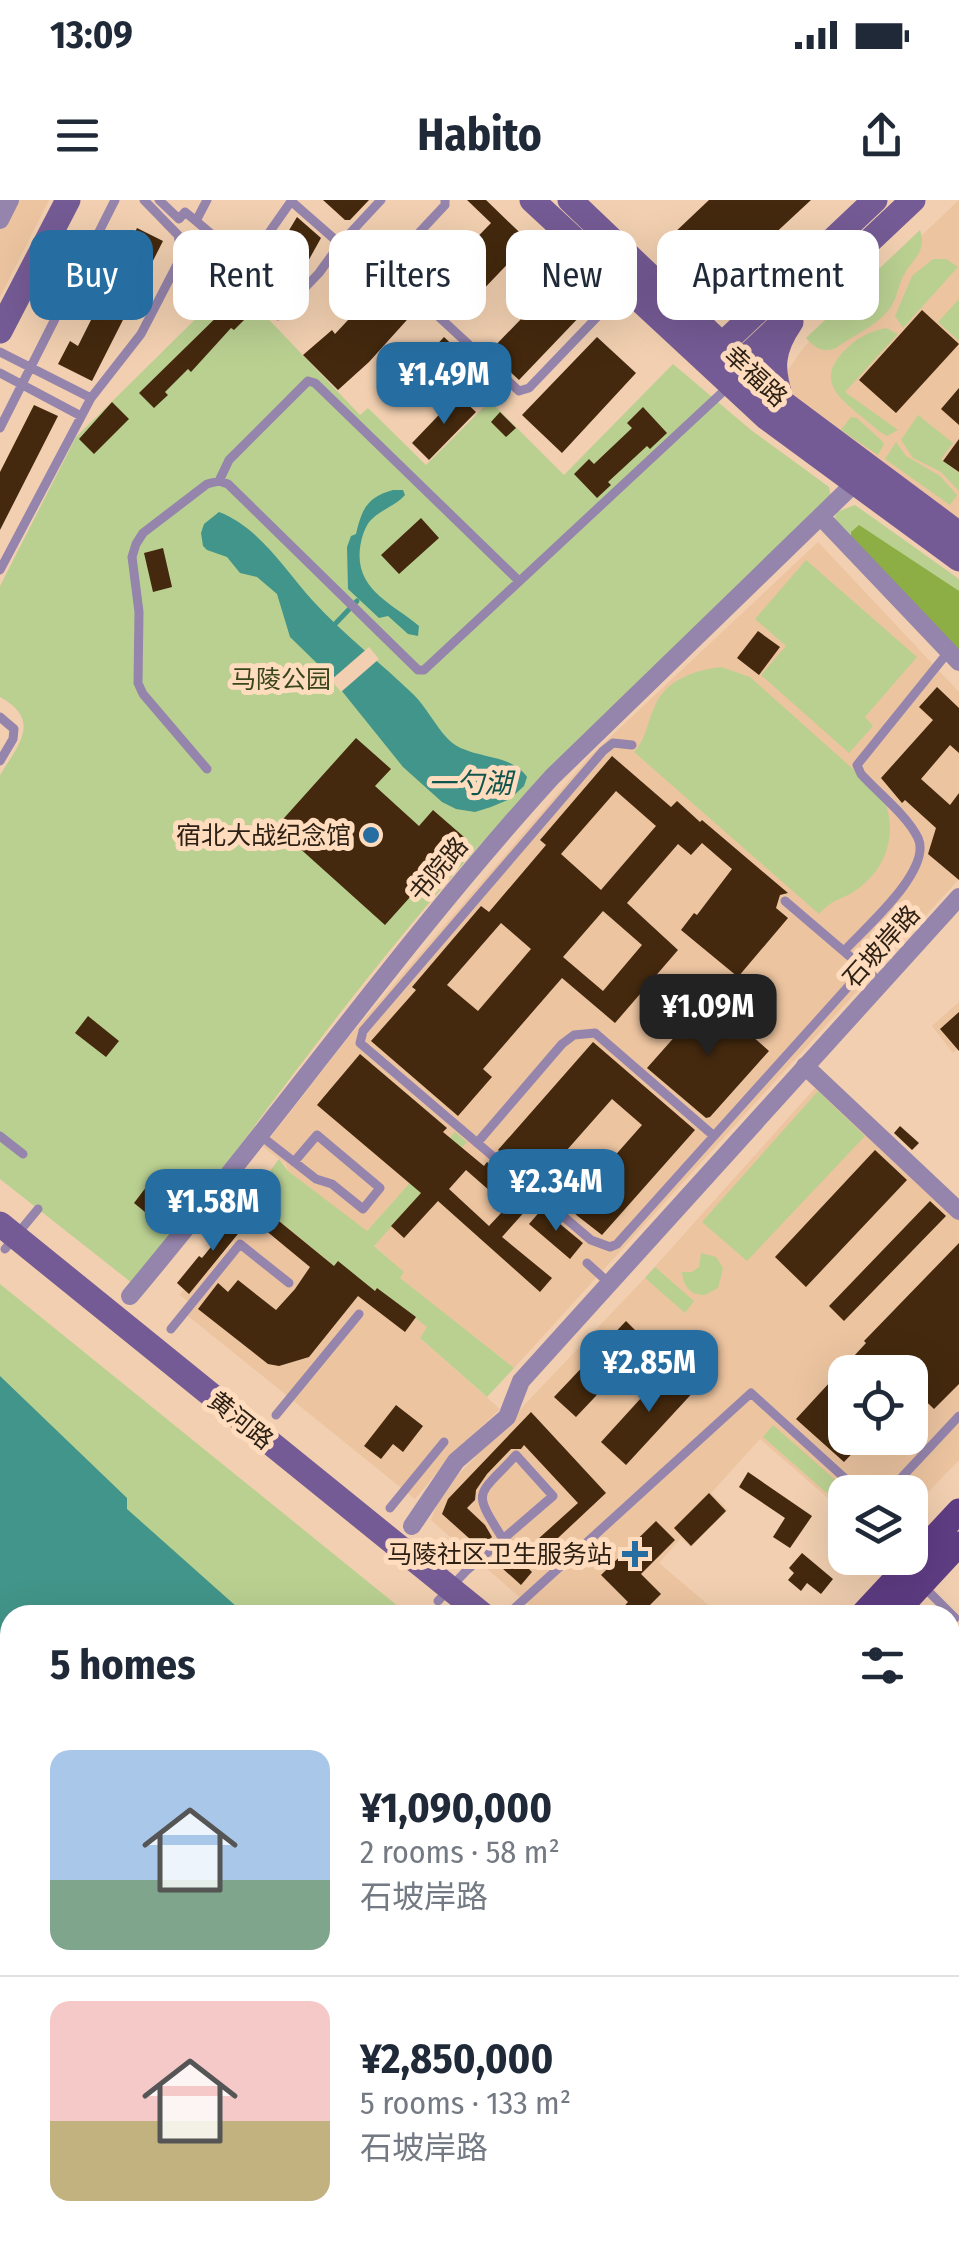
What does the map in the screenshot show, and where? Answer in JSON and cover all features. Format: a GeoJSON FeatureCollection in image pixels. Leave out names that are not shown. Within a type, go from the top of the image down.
{"type":"FeatureCollection","features":[{"type":"Feature","properties":{"kind":"main road"},"geometry":{"type":"LineString","coordinates":[[0,331],[68,200]]}},
{"type":"Feature","properties":{"kind":"main road","name":"幸福路"},"geometry":{"type":"LineString","coordinates":[[532,200],[564,230]]}},
{"type":"Feature","properties":{"kind":"main road","name":"幸福路"},"geometry":{"type":"LineString","coordinates":[[570,200],[657,283]]}},
{"type":"Feature","properties":{"kind":"main road"},"geometry":{"type":"LineString","coordinates":[[849,230],[875,200]]}},
{"type":"Feature","properties":{"kind":"main road"},"geometry":{"type":"LineString","coordinates":[[874,230],[913,200]]}},
{"type":"Feature","properties":{"kind":"main road","name":"幸福路"},"geometry":{"type":"LineString","coordinates":[[637,298],[959,559]]}},
{"type":"Feature","properties":{"kind":"main road","name":"幸福路"},"geometry":{"type":"LineString","coordinates":[[689,320],[724,367],[782,402],[861,477],[959,534]]}},
{"type":"Feature","properties":{"kind":"main road"},"geometry":{"type":"LineString","coordinates":[[724,367],[769,320]]}},
{"type":"Feature","properties":{"kind":"main road"},"geometry":{"type":"LineString","coordinates":[[782,402],[773,369],[787,320]]}},
{"type":"Feature","properties":{"kind":"main road","name":"黄河路"},"geometry":{"type":"LineString","coordinates":[[5,1239],[448,1601]]}},
{"type":"Feature","properties":{"kind":"main road"},"geometry":{"type":"LineString","coordinates":[[871,1605],[959,1510]]}},
{"type":"Feature","properties":{"kind":"main road"},"geometry":{"type":"LineString","coordinates":[[902,1605],[959,1544]]}},
{"type":"Feature","properties":{"kind":"street"},"geometry":{"type":"LineString","coordinates":[[0,220],[10,200]]}},
{"type":"Feature","properties":{"kind":"street","name":"书院路"},"geometry":{"type":"LineString","coordinates":[[130,1296],[488,848],[552,777],[861,477]]}},
{"type":"Feature","properties":{"kind":"street"},"geometry":{"type":"LineString","coordinates":[[822,518],[954,657]]}},
{"type":"Feature","properties":{"kind":"street","name":"石坡岸路"},"geometry":{"type":"LineString","coordinates":[[412,1526],[456,1461],[507,1416],[520,1381],[959,897]]}},
{"type":"Feature","properties":{"kind":"street"},"geometry":{"type":"LineString","coordinates":[[805,1066],[959,1211]]}},
{"type":"Feature","properties":{"kind":"lane"},"geometry":{"type":"LineString","coordinates":[[0,428],[115,200]]}},
{"type":"Feature","properties":{"kind":"lane"},"geometry":{"type":"LineString","coordinates":[[0,570],[90,398],[141,334],[182,255],[178,235],[144,200]]}},
{"type":"Feature","properties":{"kind":"lane"},"geometry":{"type":"LineString","coordinates":[[159,200],[180,219],[185,212],[247,264],[292,201],[329,234]]}},
{"type":"Feature","properties":{"kind":"lane"},"geometry":{"type":"LineString","coordinates":[[196,222],[207,200]]}},
{"type":"Feature","properties":{"kind":"lane"},"geometry":{"type":"LineString","coordinates":[[353,230],[381,200]]}},
{"type":"Feature","properties":{"kind":"lane"},"geometry":{"type":"LineString","coordinates":[[445,200],[445,205],[386,268],[519,390],[529,388],[594,320]]}},
{"type":"Feature","properties":{"kind":"lane"},"geometry":{"type":"LineString","coordinates":[[309,283],[329,259]]}},
{"type":"Feature","properties":{"kind":"lane"},"geometry":{"type":"LineString","coordinates":[[0,352],[90,398]]}},
{"type":"Feature","properties":{"kind":"lane"},"geometry":{"type":"LineString","coordinates":[[207,769],[138,683],[139,620],[132,557],[143,533],[207,484],[228,484],[362,617],[418,670],[424,670],[519,581],[724,367]]}},
{"type":"Feature","properties":{"kind":"lane"},"geometry":{"type":"LineString","coordinates":[[0,373],[81,416]]}},
{"type":"Feature","properties":{"kind":"lane"},"geometry":{"type":"LineString","coordinates":[[219,482],[229,460],[308,382],[315,383],[519,581]]}},
{"type":"Feature","properties":{"kind":"lane"},"geometry":{"type":"LineString","coordinates":[[844,951],[907,882],[920,856],[913,831],[857,765],[954,657]]}},
{"type":"Feature","properties":{"kind":"lane"},"geometry":{"type":"LineString","coordinates":[[0,718],[14,729],[0,762]]}},
{"type":"Feature","properties":{"kind":"lane"},"geometry":{"type":"LineString","coordinates":[[632,745],[613,743],[603,751],[360,1037],[360,1044],[591,1240],[610,1247],[864,969]]}},
{"type":"Feature","properties":{"kind":"lane"},"geometry":{"type":"LineString","coordinates":[[488,848],[506,864]]}},
{"type":"Feature","properties":{"kind":"lane"},"geometry":{"type":"LineString","coordinates":[[785,902],[881,983]]}},
{"type":"Feature","properties":{"kind":"lane"},"geometry":{"type":"LineString","coordinates":[[476,1143],[562,1044],[585,1032],[595,1033],[714,1136]]}},
{"type":"Feature","properties":{"kind":"lane"},"geometry":{"type":"LineString","coordinates":[[258,1134],[316,1180],[332,1184],[363,1209],[380,1188],[317,1135],[294,1162]]}},
{"type":"Feature","properties":{"kind":"lane"},"geometry":{"type":"LineString","coordinates":[[0,1136],[23,1154]]}},
{"type":"Feature","properties":{"kind":"lane"},"geometry":{"type":"LineString","coordinates":[[5,1239],[38,1209]]}},
{"type":"Feature","properties":{"kind":"lane"},"geometry":{"type":"LineString","coordinates":[[171,1329],[240,1244],[289,1282]]}},
{"type":"Feature","properties":{"kind":"lane"},"geometry":{"type":"LineString","coordinates":[[586,1264],[609,1283]]}},
{"type":"Feature","properties":{"kind":"lane"},"geometry":{"type":"LineString","coordinates":[[276,1415],[359,1314]]}},
{"type":"Feature","properties":{"kind":"lane"},"geometry":{"type":"LineString","coordinates":[[519,1605],[751,1393],[841,1475]]}},
{"type":"Feature","properties":{"kind":"lane"},"geometry":{"type":"LineString","coordinates":[[904,1475],[959,1416]]}},
{"type":"Feature","properties":{"kind":"lane"},"geometry":{"type":"LineString","coordinates":[[390,1508],[444,1442]]}},
{"type":"Feature","properties":{"kind":"lane"},"geometry":{"type":"LineString","coordinates":[[448,1601],[502,1539],[553,1496],[516,1456],[482,1493],[481,1502],[502,1539]]}},
{"type":"Feature","properties":{"kind":"lane"},"geometry":{"type":"LineString","coordinates":[[921,1584],[940,1605]]}},
{"type":"Feature","properties":{"kind":"shaded area"},"geometry":{"type":"Polygon","coordinates":[[[0,200],[49,200],[34,230],[30,230],[30,238],[0,297],[0,200]]]}},
{"type":"Feature","properties":{"kind":"shaded area"},"geometry":{"type":"Polygon","coordinates":[[[959,200],[959,523],[790,404],[786,373],[804,347],[832,320],[879,320],[879,276],[959,200]]]}},
{"type":"Feature","properties":{"kind":"shaded area"},"geometry":{"type":"Polygon","coordinates":[[[818,542],[959,692],[959,879],[514,1368],[399,1278],[403,1272],[374,1245],[466,1141],[455,1133],[366,1232],[263,1147],[347,1039],[590,756],[818,542]]]}},
{"type":"Feature","properties":{"kind":"shaded area"},"geometry":{"type":"Polygon","coordinates":[[[959,1002],[959,1048],[953,1053],[932,1026],[959,1002]]]}},
{"type":"Feature","properties":{"kind":"shaded area"},"geometry":{"type":"Polygon","coordinates":[[[815,1088],[959,1220],[959,1460],[928,1492],[928,1475],[828,1475],[828,1498],[760,1439],[711,1493],[728,1510],[691,1547],[681,1538],[659,1563],[708,1605],[529,1605],[431,1520],[441,1493],[642,1281],[815,1088]]]}},
{"type":"Feature","properties":{"kind":"shaded area"},"geometry":{"type":"Polygon","coordinates":[[[258,1210],[267,1217],[270,1213],[334,1266],[377,1288],[428,1327],[420,1338],[500,1409],[451,1455],[415,1499],[187,1315],[194,1306],[180,1295],[184,1289],[177,1283],[199,1256],[206,1261],[212,1253],[219,1259],[258,1210]]]}},
{"type":"Feature","properties":{"kind":"green space"},"geometry":{"type":"Polygon","coordinates":[[[920,230],[920,252],[904,274],[893,304],[879,319],[879,269],[920,230]]]}},
{"type":"Feature","properties":{"kind":"green space"},"geometry":{"type":"Polygon","coordinates":[[[933,259],[946,259],[958,267],[903,328],[895,316],[912,276],[933,259]]]}},
{"type":"Feature","properties":{"kind":"green space"},"geometry":{"type":"Polygon","coordinates":[[[959,299],[959,341],[938,322],[959,299]]]}},
{"type":"Feature","properties":{"kind":"green space","name":"马陵公园"},"geometry":{"type":"Polygon","coordinates":[[[195,320],[269,320],[360,415],[368,408],[426,465],[490,401],[564,475],[673,364],[751,430],[829,487],[831,497],[609,711],[439,891],[132,1283],[0,1179],[0,775],[19,743],[23,724],[13,706],[0,697],[0,586],[76,437],[195,320]]]}},
{"type":"Feature","properties":{"kind":"green space"},"geometry":{"type":"Polygon","coordinates":[[[825,320],[878,320],[831,350],[819,349],[806,338],[825,320]]]}},
{"type":"Feature","properties":{"kind":"green space"},"geometry":{"type":"Polygon","coordinates":[[[886,328],[898,334],[845,392],[898,430],[887,436],[838,395],[831,379],[836,361],[849,346],[886,328]]]}},
{"type":"Feature","properties":{"kind":"green space"},"geometry":{"type":"Polygon","coordinates":[[[918,415],[953,443],[941,459],[959,473],[959,491],[941,472],[913,458],[901,440],[918,415]]]}},
{"type":"Feature","properties":{"kind":"green space"},"geometry":{"type":"Polygon","coordinates":[[[851,417],[857,418],[884,444],[878,455],[841,430],[851,417]]]}},
{"type":"Feature","properties":{"kind":"green space"},"geometry":{"type":"Polygon","coordinates":[[[896,442],[906,456],[940,476],[957,495],[950,505],[885,459],[896,442]]]}},
{"type":"Feature","properties":{"kind":"green space"},"geometry":{"type":"Polygon","coordinates":[[[855,505],[959,579],[959,656],[834,520],[837,512],[855,505]]]}},
{"type":"Feature","properties":{"kind":"green space"},"geometry":{"type":"Polygon","coordinates":[[[859,525],[959,591],[959,651],[851,536],[859,525]]]}},
{"type":"Feature","properties":{"kind":"green space"},"geometry":{"type":"Polygon","coordinates":[[[806,560],[917,657],[865,717],[873,726],[849,753],[761,675],[786,646],[755,619],[806,560]]]}},
{"type":"Feature","properties":{"kind":"green space"},"geometry":{"type":"Polygon","coordinates":[[[721,667],[750,677],[881,794],[890,832],[878,869],[859,888],[819,914],[634,752],[665,690],[691,674],[721,667]]]}},
{"type":"Feature","properties":{"kind":"green space"},"geometry":{"type":"Polygon","coordinates":[[[818,1091],[865,1136],[747,1261],[702,1222],[818,1091]]]}},
{"type":"Feature","properties":{"kind":"green space"},"geometry":{"type":"Polygon","coordinates":[[[455,1132],[467,1142],[374,1246],[404,1272],[400,1278],[514,1368],[487,1397],[420,1338],[427,1327],[377,1288],[375,1291],[334,1266],[271,1214],[267,1217],[248,1201],[279,1159],[288,1171],[367,1231],[455,1132]]]}},
{"type":"Feature","properties":{"kind":"green space"},"geometry":{"type":"Polygon","coordinates":[[[701,1253],[716,1257],[723,1268],[718,1288],[705,1295],[688,1289],[682,1272],[699,1267],[701,1253]]]}},
{"type":"Feature","properties":{"kind":"green space"},"geometry":{"type":"Polygon","coordinates":[[[655,1267],[694,1301],[685,1313],[645,1278],[655,1267]]]}},
{"type":"Feature","properties":{"kind":"green space"},"geometry":{"type":"Polygon","coordinates":[[[0,1284],[397,1605],[0,1605],[0,1284]]]}},
{"type":"Feature","properties":{"kind":"green space"},"geometry":{"type":"Polygon","coordinates":[[[773,1425],[830,1475],[828,1494],[763,1437],[773,1425]]]}},
{"type":"Feature","properties":{"kind":"water"},"geometry":{"type":"Polygon","coordinates":[[[393,490],[403,490],[405,495],[367,525],[360,562],[369,585],[419,626],[418,636],[408,634],[388,616],[379,618],[348,589],[347,547],[351,536],[356,534],[367,505],[393,490]]]}},
{"type":"Feature","properties":{"kind":"water","name":"一勺湖"},"geometry":{"type":"Polygon","coordinates":[[[219,512],[259,539],[313,601],[414,695],[447,738],[466,750],[520,769],[527,777],[524,786],[510,799],[475,812],[442,802],[403,767],[329,675],[290,637],[277,594],[257,577],[240,573],[227,557],[203,546],[204,524],[219,512]]]}},
{"type":"Feature","properties":{"kind":"water"},"geometry":{"type":"Polygon","coordinates":[[[0,1376],[127,1498],[127,1509],[235,1605],[0,1605],[0,1376]]]}},
{"type":"Feature","properties":{"kind":"pier"},"geometry":{"type":"Polygon","coordinates":[[[369,647],[379,659],[341,692],[331,680],[369,647]]]}},
{"type":"Feature","properties":{"kind":"building"},"geometry":{"type":"Polygon","coordinates":[[[323,200],[369,200],[350,220],[345,220],[323,200]]]}},
{"type":"Feature","properties":{"kind":"building"},"geometry":{"type":"Polygon","coordinates":[[[467,200],[486,200],[517,230],[506,230],[506,266],[486,287],[484,230],[491,223],[467,200]]]}},
{"type":"Feature","properties":{"kind":"building"},"geometry":{"type":"Polygon","coordinates":[[[709,200],[811,200],[779,230],[677,230],[709,200]]]}},
{"type":"Feature","properties":{"kind":"building"},"geometry":{"type":"Polygon","coordinates":[[[297,217],[321,238],[309,260],[309,230],[289,230],[297,217]]]}},
{"type":"Feature","properties":{"kind":"building"},"geometry":{"type":"Polygon","coordinates":[[[153,236],[163,241],[153,261],[153,236]]]}},
{"type":"Feature","properties":{"kind":"building"},"geometry":{"type":"Polygon","coordinates":[[[922,310],[959,344],[896,413],[859,380],[922,310]]]}},
{"type":"Feature","properties":{"kind":"building"},"geometry":{"type":"Polygon","coordinates":[[[91,320],[123,320],[92,381],[58,364],[70,341],[78,346],[91,320]]]}},
{"type":"Feature","properties":{"kind":"building"},"geometry":{"type":"Polygon","coordinates":[[[214,320],[244,320],[234,330],[231,328],[191,372],[188,369],[154,408],[139,393],[214,320]]]}},
{"type":"Feature","properties":{"kind":"building"},"geometry":{"type":"Polygon","coordinates":[[[348,320],[407,320],[338,390],[303,355],[332,330],[335,334],[348,320]]]}},
{"type":"Feature","properties":{"kind":"building"},"geometry":{"type":"Polygon","coordinates":[[[520,320],[576,320],[519,380],[489,352],[520,320]]]}},
{"type":"Feature","properties":{"kind":"building"},"geometry":{"type":"Polygon","coordinates":[[[444,337],[462,354],[413,406],[395,389],[444,337]]]}},
{"type":"Feature","properties":{"kind":"building"},"geometry":{"type":"Polygon","coordinates":[[[597,337],[636,373],[562,453],[522,415],[597,337]]]}},
{"type":"Feature","properties":{"kind":"building"},"geometry":{"type":"Polygon","coordinates":[[[959,388],[959,425],[941,409],[959,388]]]}},
{"type":"Feature","properties":{"kind":"building"},"geometry":{"type":"Polygon","coordinates":[[[458,395],[476,412],[429,460],[412,443],[458,395]]]}},
{"type":"Feature","properties":{"kind":"building"},"geometry":{"type":"Polygon","coordinates":[[[112,402],[129,419],[94,454],[79,439],[112,402]]]}},
{"type":"Feature","properties":{"kind":"building"},"geometry":{"type":"Polygon","coordinates":[[[34,405],[58,416],[0,530],[0,472],[34,405]]]}},
{"type":"Feature","properties":{"kind":"building"},"geometry":{"type":"Polygon","coordinates":[[[643,407],[667,433],[608,482],[611,485],[597,498],[574,474],[589,459],[594,464],[632,428],[627,423],[643,407]]]}},
{"type":"Feature","properties":{"kind":"building"},"geometry":{"type":"Polygon","coordinates":[[[500,412],[516,428],[506,437],[491,422],[500,412]]]}},
{"type":"Feature","properties":{"kind":"building"},"geometry":{"type":"Polygon","coordinates":[[[959,439],[959,472],[943,461],[959,439]]]}},
{"type":"Feature","properties":{"kind":"building"},"geometry":{"type":"Polygon","coordinates":[[[421,518],[439,538],[399,574],[381,555],[421,518]]]}},
{"type":"Feature","properties":{"kind":"building"},"geometry":{"type":"Polygon","coordinates":[[[163,548],[172,587],[153,592],[144,553],[163,548]]]}},
{"type":"Feature","properties":{"kind":"building"},"geometry":{"type":"Polygon","coordinates":[[[758,631],[780,647],[759,675],[737,658],[758,631]]]}},
{"type":"Feature","properties":{"kind":"building"},"geometry":{"type":"Polygon","coordinates":[[[937,687],[959,708],[959,753],[950,745],[921,779],[950,805],[959,793],[959,880],[928,854],[936,828],[905,800],[902,803],[881,778],[933,720],[919,707],[937,687]]]}},
{"type":"Feature","properties":{"kind":"building"},"geometry":{"type":"Polygon","coordinates":[[[356,738],[391,769],[375,786],[419,826],[433,810],[464,837],[385,925],[276,827],[356,738]]]}},
{"type":"Feature","properties":{"kind":"building"},"geometry":{"type":"Polygon","coordinates":[[[612,756],[671,807],[677,801],[702,820],[788,893],[780,895],[776,908],[788,918],[738,977],[681,930],[732,869],[702,843],[691,855],[678,844],[627,903],[678,950],[615,1023],[562,978],[483,1069],[492,1077],[458,1116],[371,1041],[481,906],[489,912],[546,845],[540,840],[612,756]],[[616,791],[561,854],[601,890],[656,826],[616,791]],[[603,911],[563,957],[603,991],[642,945],[603,911]],[[501,923],[447,985],[478,1011],[531,949],[501,923]]]}},
{"type":"Feature","properties":{"kind":"building"},"geometry":{"type":"Polygon","coordinates":[[[709,998],[769,1051],[706,1118],[647,1068],[709,998]]]}},
{"type":"Feature","properties":{"kind":"building"},"geometry":{"type":"Polygon","coordinates":[[[959,1012],[959,1051],[940,1029],[959,1012]]]}},
{"type":"Feature","properties":{"kind":"building"},"geometry":{"type":"Polygon","coordinates":[[[88,1016],[119,1041],[106,1057],[75,1033],[88,1016]]]}},
{"type":"Feature","properties":{"kind":"building"},"geometry":{"type":"Polygon","coordinates":[[[593,1042],[695,1130],[602,1235],[552,1196],[554,1193],[525,1167],[522,1170],[498,1150],[593,1042]],[[612,1099],[559,1159],[589,1185],[642,1125],[612,1099]]]}},
{"type":"Feature","properties":{"kind":"building"},"geometry":{"type":"Polygon","coordinates":[[[360,1054],[447,1128],[443,1132],[511,1183],[498,1198],[466,1170],[449,1189],[489,1226],[515,1198],[527,1209],[502,1237],[552,1278],[540,1292],[438,1201],[404,1238],[391,1226],[421,1193],[317,1105],[360,1054]]]}},
{"type":"Feature","properties":{"kind":"building"},"geometry":{"type":"Polygon","coordinates":[[[900,1126],[919,1143],[912,1150],[894,1133],[900,1126]]]}},
{"type":"Feature","properties":{"kind":"building"},"geometry":{"type":"Polygon","coordinates":[[[875,1150],[907,1180],[806,1287],[775,1257],[875,1150]]]}},
{"type":"Feature","properties":{"kind":"building"},"geometry":{"type":"Polygon","coordinates":[[[150,1182],[184,1208],[167,1230],[134,1203],[150,1182]]]}},
{"type":"Feature","properties":{"kind":"building"},"geometry":{"type":"Polygon","coordinates":[[[930,1201],[946,1216],[844,1321],[829,1306],[930,1201]]]}},
{"type":"Feature","properties":{"kind":"building"},"geometry":{"type":"Polygon","coordinates":[[[542,1209],[583,1243],[570,1259],[529,1224],[542,1209]]]}},
{"type":"Feature","properties":{"kind":"building"},"geometry":{"type":"Polygon","coordinates":[[[241,1210],[251,1218],[189,1294],[177,1283],[241,1210]]]}},
{"type":"Feature","properties":{"kind":"building"},"geometry":{"type":"Polygon","coordinates":[[[274,1217],[334,1266],[338,1261],[416,1317],[405,1332],[358,1296],[309,1357],[279,1366],[268,1364],[198,1309],[218,1283],[228,1292],[238,1280],[276,1310],[295,1289],[310,1267],[264,1229],[274,1217]]]}},
{"type":"Feature","properties":{"kind":"building"},"geometry":{"type":"Polygon","coordinates":[[[959,1243],[959,1384],[934,1409],[928,1403],[928,1355],[855,1355],[959,1243]]]}},
{"type":"Feature","properties":{"kind":"building"},"geometry":{"type":"Polygon","coordinates":[[[626,1321],[647,1342],[576,1417],[554,1397],[626,1321]]]}},
{"type":"Feature","properties":{"kind":"building"},"geometry":{"type":"Polygon","coordinates":[[[672,1364],[697,1388],[626,1465],[601,1442],[672,1364]]]}},
{"type":"Feature","properties":{"kind":"building"},"geometry":{"type":"Polygon","coordinates":[[[828,1384],[828,1448],[796,1419],[828,1384]]]}},
{"type":"Feature","properties":{"kind":"building"},"geometry":{"type":"Polygon","coordinates":[[[396,1405],[423,1426],[403,1452],[393,1444],[381,1459],[364,1446],[396,1405]]]}},
{"type":"Feature","properties":{"kind":"building"},"geometry":{"type":"Polygon","coordinates":[[[531,1412],[606,1493],[527,1567],[532,1572],[521,1585],[492,1559],[506,1547],[517,1558],[578,1503],[524,1445],[511,1449],[487,1474],[467,1508],[492,1537],[480,1548],[442,1514],[448,1499],[531,1412]]]}},
{"type":"Feature","properties":{"kind":"building"},"geometry":{"type":"Polygon","coordinates":[[[748,1472],[812,1516],[790,1548],[773,1537],[785,1518],[739,1487],[748,1472]]]}},
{"type":"Feature","properties":{"kind":"building"},"geometry":{"type":"Polygon","coordinates":[[[709,1493],[726,1511],[691,1546],[674,1528],[709,1493]]]}},
{"type":"Feature","properties":{"kind":"building"},"geometry":{"type":"Polygon","coordinates":[[[656,1521],[675,1540],[641,1574],[661,1594],[650,1605],[625,1605],[628,1602],[601,1575],[656,1521]]]}},
{"type":"Feature","properties":{"kind":"building"},"geometry":{"type":"Polygon","coordinates":[[[802,1553],[833,1579],[821,1594],[807,1583],[801,1591],[788,1580],[794,1573],[789,1568],[802,1553]]]}},
{"type":"Feature","properties":{"kind":"waterway"},"geometry":{"type":"LineString","coordinates":[[336,623],[357,601]]}},
{"type":"Feature","properties":{"kind":"place","name":"宿北大战纪念馆"},"geometry":{"type":"Point","coordinates":[371,835]}},
{"type":"Feature","properties":{"kind":"place","name":"马陵社区卫生服务站"},"geometry":{"type":"Point","coordinates":[635,1554]}}]}
